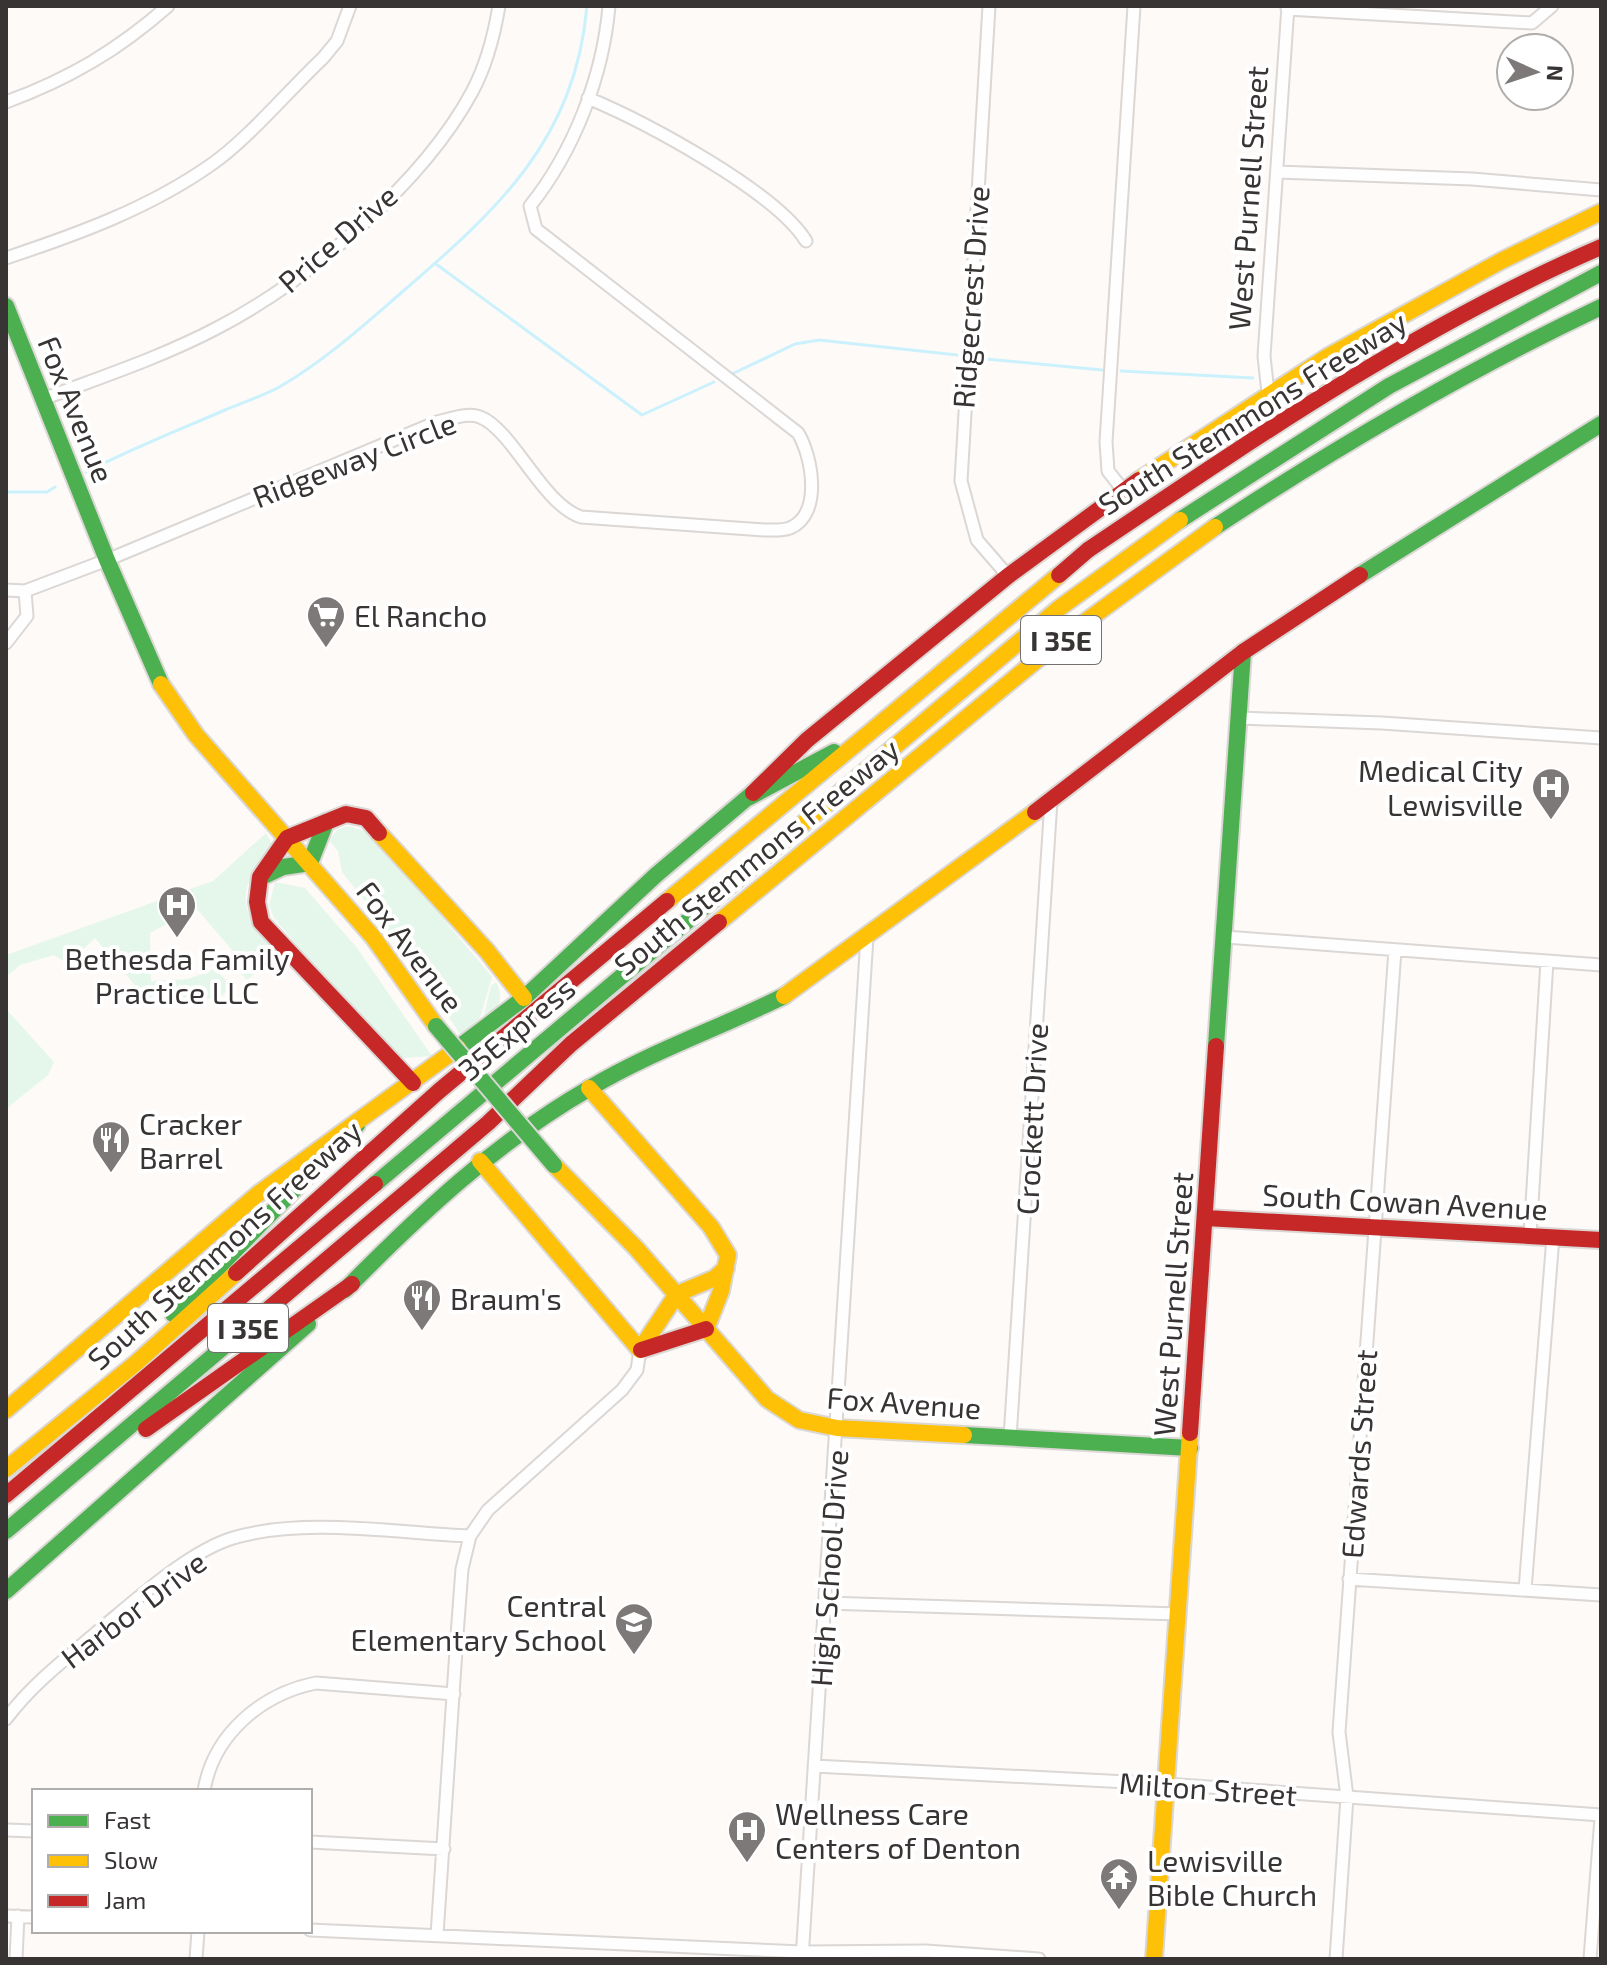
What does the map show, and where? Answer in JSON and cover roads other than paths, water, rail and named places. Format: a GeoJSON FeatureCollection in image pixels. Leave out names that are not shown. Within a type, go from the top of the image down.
{"type":"FeatureCollection","features":[{"type":"Feature","properties":{"kind":"main road","name":"South Stemmons Freeway"},"geometry":{"type":"LineString","coordinates":[[6,1410],[258,1194],[357,1125],[524,998],[656,875],[748,798],[807,740],[1008,576],[1123,490],[1268,393],[1400,316],[1601,212]]}},
{"type":"Feature","properties":{"kind":"main road"},"geometry":{"type":"LineString","coordinates":[[1534,276],[1601,239]]}},
{"type":"Feature","properties":{"kind":"main road","name":"South Stemmons Freeway"},"geometry":{"type":"LineString","coordinates":[[6,1469],[136,1363],[439,1091],[849,746],[1088,550],[1316,397],[1534,276],[1601,247]]}},
{"type":"Feature","properties":{"kind":"main road","name":"35Express"},"geometry":{"type":"LineString","coordinates":[[6,1495],[1058,609],[1122,560],[1336,415],[1465,342],[1601,273]]}},
{"type":"Feature","properties":{"kind":"main road","name":"Fox Avenue"},"geometry":{"type":"LineString","coordinates":[[6,306],[107,560],[163,688],[196,735],[373,937],[436,1026],[554,1165],[677,1294],[783,1413],[818,1426],[837,1428],[1190,1448]]}},
{"type":"Feature","properties":{"kind":"main road","name":"South Stemmons Freeway"},"geometry":{"type":"LineString","coordinates":[[6,1534],[488,1123],[571,1044],[1067,635],[1202,535],[1342,444],[1490,360],[1601,307]]}},
{"type":"Feature","properties":{"kind":"main road"},"geometry":{"type":"LineString","coordinates":[[6,1591],[352,1284],[419,1215],[480,1161],[589,1088],[675,1043],[726,1025],[787,994],[1051,800],[1243,652],[1406,544],[1601,424]]}},
{"type":"Feature","properties":{"kind":"main road","name":"West Purnell Street"},"geometry":{"type":"LineString","coordinates":[[1154,1959],[1243,652]]}},
{"type":"Feature","properties":{"kind":"main road"},"geometry":{"type":"LineString","coordinates":[[748,798],[817,758],[849,746]]}},
{"type":"Feature","properties":{"kind":"main road"},"geometry":{"type":"LineString","coordinates":[[413,1083],[261,922],[257,902],[260,877],[287,838],[326,822],[356,815],[375,825],[524,998]]}},
{"type":"Feature","properties":{"kind":"main road"},"geometry":{"type":"LineString","coordinates":[[260,877],[283,867],[310,863],[326,822]]}},
{"type":"Feature","properties":{"kind":"main road"},"geometry":{"type":"LineString","coordinates":[[589,1088],[711,1227],[728,1255],[706,1329],[640,1350]]}},
{"type":"Feature","properties":{"kind":"main road"},"geometry":{"type":"LineString","coordinates":[[136,1363],[176,1310],[357,1125]]}},
{"type":"Feature","properties":{"kind":"main road"},"geometry":{"type":"LineString","coordinates":[[480,1161],[640,1350]]}},
{"type":"Feature","properties":{"kind":"main road","name":"South Cowan Avenue"},"geometry":{"type":"LineString","coordinates":[[1206,1218],[1601,1240]]}},
{"type":"Feature","properties":{"kind":"main road"},"geometry":{"type":"LineString","coordinates":[[640,1350],[677,1294],[715,1278],[726,1268]]}},
{"type":"Feature","properties":{"kind":"main road"},"geometry":{"type":"LineString","coordinates":[[6,1534],[150,1426],[352,1284]]}},
{"type":"Feature","properties":{"kind":"street"},"geometry":{"type":"LineString","coordinates":[[6,102],[39,90],[126,43],[168,6]]}},
{"type":"Feature","properties":{"kind":"street"},"geometry":{"type":"LineString","coordinates":[[6,258],[132,210],[175,190],[214,163],[323,58],[337,41],[350,6]]}},
{"type":"Feature","properties":{"kind":"street","name":"Price Drive"},"geometry":{"type":"LineString","coordinates":[[43,399],[217,328],[281,290],[333,250],[446,133],[482,68],[499,6]]}},
{"type":"Feature","properties":{"kind":"street"},"geometry":{"type":"LineString","coordinates":[[609,6],[598,70],[588,98],[639,120],[716,168],[794,221],[806,241]]}},
{"type":"Feature","properties":{"kind":"street","name":"Ridgecrest Drive"},"geometry":{"type":"LineString","coordinates":[[989,6],[961,481],[977,540],[1008,576]]}},
{"type":"Feature","properties":{"kind":"street"},"geometry":{"type":"LineString","coordinates":[[1123,490],[1108,471],[1106,442],[1134,6]]}},
{"type":"Feature","properties":{"kind":"street"},"geometry":{"type":"LineString","coordinates":[[1288,7],[1532,23],[1552,6]]}},
{"type":"Feature","properties":{"kind":"street","name":"West Purnell Street"},"geometry":{"type":"LineString","coordinates":[[1268,393],[1264,356],[1288,7]]}},
{"type":"Feature","properties":{"kind":"street","name":"Ridgeway Circle"},"geometry":{"type":"LineString","coordinates":[[107,560],[437,422],[468,415],[481,417],[491,425],[562,507],[581,517],[764,530],[793,527],[808,507],[810,492],[810,459],[798,433],[536,229],[530,216],[530,206],[550,178],[588,98]]}},
{"type":"Feature","properties":{"kind":"street"},"geometry":{"type":"LineString","coordinates":[[1277,172],[1472,179],[1601,190]]}},
{"type":"Feature","properties":{"kind":"street"},"geometry":{"type":"LineString","coordinates":[[6,590],[25,591],[107,560]]}},
{"type":"Feature","properties":{"kind":"street"},"geometry":{"type":"LineString","coordinates":[[6,643],[27,616],[25,591]]}},
{"type":"Feature","properties":{"kind":"street"},"geometry":{"type":"LineString","coordinates":[[1239,718],[1382,723],[1601,738]]}},
{"type":"Feature","properties":{"kind":"street","name":"Crockett Drive"},"geometry":{"type":"LineString","coordinates":[[1010,1438],[1051,800]]}},
{"type":"Feature","properties":{"kind":"street","name":"High School Drive"},"geometry":{"type":"LineString","coordinates":[[802,1955],[867,937]]}},
{"type":"Feature","properties":{"kind":"street"},"geometry":{"type":"LineString","coordinates":[[1225,937],[1601,965]]}},
{"type":"Feature","properties":{"kind":"street","name":"Edwards Street"},"geometry":{"type":"LineString","coordinates":[[1336,1959],[1347,1797],[1339,1732],[1395,950]]}},
{"type":"Feature","properties":{"kind":"street"},"geometry":{"type":"LineString","coordinates":[[1530,1236],[1547,961]]}},
{"type":"Feature","properties":{"kind":"street"},"geometry":{"type":"LineString","coordinates":[[1525,1590],[1553,1237]]}},
{"type":"Feature","properties":{"kind":"street"},"geometry":{"type":"LineString","coordinates":[[437,1935],[462,1569],[470,1536],[488,1510],[622,1390],[637,1370],[640,1350]]}},
{"type":"Feature","properties":{"kind":"street","name":"Harbor Drive"},"geometry":{"type":"LineString","coordinates":[[6,1719],[32,1688],[161,1581],[234,1538],[297,1528],[470,1536]]}},
{"type":"Feature","properties":{"kind":"street"},"geometry":{"type":"LineString","coordinates":[[1349,1579],[1601,1595]]}},
{"type":"Feature","properties":{"kind":"street"},"geometry":{"type":"LineString","coordinates":[[825,1603],[1178,1614]]}},
{"type":"Feature","properties":{"kind":"street"},"geometry":{"type":"LineString","coordinates":[[205,1789],[223,1739],[271,1699],[302,1686],[316,1683],[454,1694]]}},
{"type":"Feature","properties":{"kind":"street","name":"Milton Street"},"geometry":{"type":"LineString","coordinates":[[814,1766],[1166,1784],[1601,1816]]}},
{"type":"Feature","properties":{"kind":"street"},"geometry":{"type":"LineString","coordinates":[[1590,1959],[1601,1816]]}},
{"type":"Feature","properties":{"kind":"street"},"geometry":{"type":"LineString","coordinates":[[6,1830],[32,1831]]}},
{"type":"Feature","properties":{"kind":"street"},"geometry":{"type":"LineString","coordinates":[[312,1842],[444,1849]]}},
{"type":"Feature","properties":{"kind":"street"},"geometry":{"type":"LineString","coordinates":[[16,1959],[12,1916],[32,1917]]}},
{"type":"Feature","properties":{"kind":"street"},"geometry":{"type":"LineString","coordinates":[[312,1930],[802,1955],[926,1951],[1039,1959]]}},
{"type":"Feature","properties":{"kind":"street"},"geometry":{"type":"LineString","coordinates":[[196,1959],[198,1933]]}},
{"type":"Feature","properties":{"kind":"waterway"},"geometry":{"type":"LineString","coordinates":[[86,472],[268,393],[297,376],[358,330],[469,232],[526,169],[548,134],[566,96],[580,54],[587,6]]}},
{"type":"Feature","properties":{"kind":"waterway"},"geometry":{"type":"LineString","coordinates":[[436,264],[642,415],[714,382]]}},
{"type":"Feature","properties":{"kind":"waterway"},"geometry":{"type":"LineString","coordinates":[[732,374],[795,344],[819,340],[957,355]]}},
{"type":"Feature","properties":{"kind":"waterway"},"geometry":{"type":"LineString","coordinates":[[976,358],[1102,370]]}},
{"type":"Feature","properties":{"kind":"waterway"},"geometry":{"type":"LineString","coordinates":[[1121,371],[1253,378]]}},
{"type":"Feature","properties":{"kind":"waterway"},"geometry":{"type":"LineString","coordinates":[[6,492],[47,492],[55,487]]}},
{"type":"Feature","properties":{"kind":"place","name":"El Rancho"},"geometry":{"type":"Point","coordinates":[326,649]}},
{"type":"Feature","properties":{"kind":"place","name":"Medical City Lewisville"},"geometry":{"type":"Point","coordinates":[1551,821]}},
{"type":"Feature","properties":{"kind":"place","name":"Bethesda Family Practice LLC"},"geometry":{"type":"Point","coordinates":[177,939]}},
{"type":"Feature","properties":{"kind":"place","name":"Cracker Barrel"},"geometry":{"type":"Point","coordinates":[111,1174]}},
{"type":"Feature","properties":{"kind":"place","name":"Braum's"},"geometry":{"type":"Point","coordinates":[422,1332]}},
{"type":"Feature","properties":{"kind":"place","name":"Central Elementary School"},"geometry":{"type":"Point","coordinates":[634,1656]}},
{"type":"Feature","properties":{"kind":"place","name":"Wellness Care Centers of Denton"},"geometry":{"type":"Point","coordinates":[747,1864]}},
{"type":"Feature","properties":{"kind":"place","name":"Lewisville Bible Church"},"geometry":{"type":"Point","coordinates":[1119,1911]}}]}
